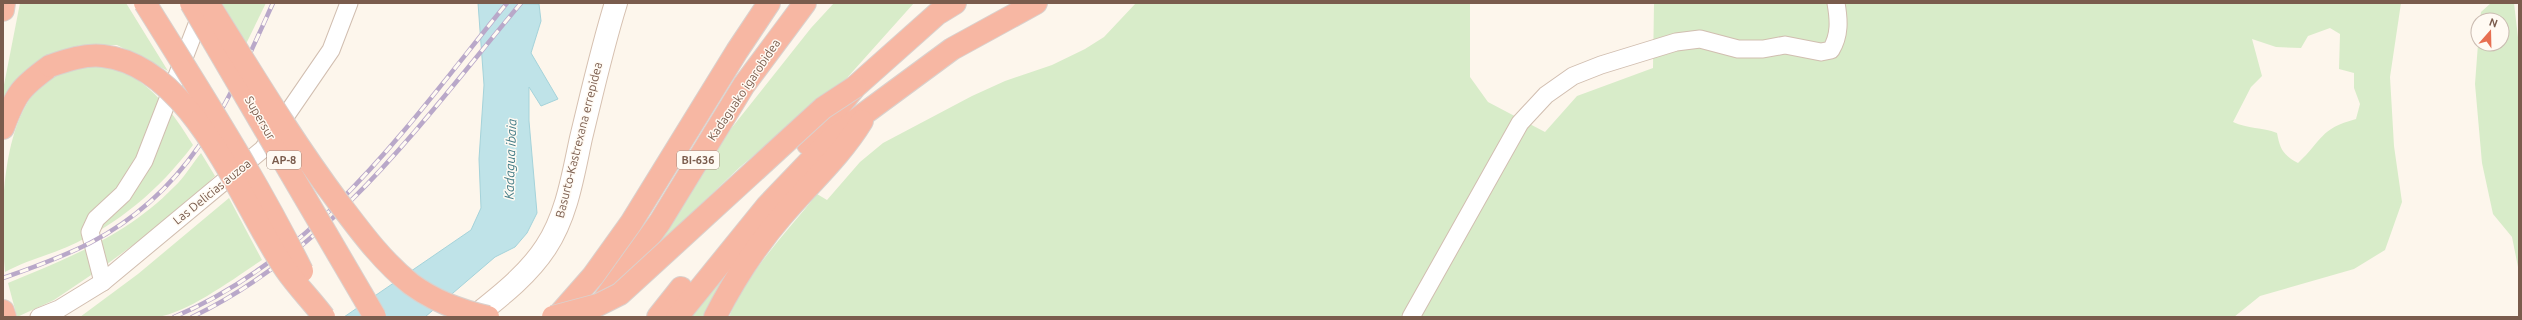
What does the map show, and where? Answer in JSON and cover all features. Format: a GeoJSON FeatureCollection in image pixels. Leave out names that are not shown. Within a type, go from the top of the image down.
{"type":"FeatureCollection","features":[{"type":"Feature","properties":{"kind":"highway"},"geometry":{"type":"LineString","coordinates":[[3,10],[4,3]]}},
{"type":"Feature","properties":{"kind":"highway","name":"AP-8"},"geometry":{"type":"LineString","coordinates":[[145,3],[209,105],[280,226],[325,317]]}},
{"type":"Feature","properties":{"kind":"highway","name":"Supersur"},"geometry":{"type":"LineString","coordinates":[[191,3],[375,317]]}},
{"type":"Feature","properties":{"kind":"highway"},"geometry":{"type":"LineString","coordinates":[[206,3],[300,147],[370,244],[411,283],[430,297],[468,312],[488,317]]}},
{"type":"Feature","properties":{"kind":"highway","name":"Kadaguako igarobidea"},"geometry":{"type":"LineString","coordinates":[[557,317],[593,276],[630,223],[737,51],[769,3]]}},
{"type":"Feature","properties":{"kind":"highway","name":"Kadaguako igarobidea"},"geometry":{"type":"LineString","coordinates":[[591,317],[621,280],[660,222],[744,85],[805,3]]}},
{"type":"Feature","properties":{"kind":"highway"},"geometry":{"type":"LineString","coordinates":[[554,317],[598,305],[620,294],[822,108],[855,87],[937,14],[955,3]]}},
{"type":"Feature","properties":{"kind":"highway"},"geometry":{"type":"LineString","coordinates":[[677,317],[766,206],[834,136],[952,49],[1036,3]]}},
{"type":"Feature","properties":{"kind":"highway"},"geometry":{"type":"LineString","coordinates":[[3,128],[12,104],[24,85],[50,66],[73,58],[103,56],[130,63],[155,77],[183,105],[218,150],[286,270],[325,317]]}},
{"type":"Feature","properties":{"kind":"highway"},"geometry":{"type":"LineString","coordinates":[[658,317],[736,220],[825,125],[855,87]]}},
{"type":"Feature","properties":{"kind":"highway"},"geometry":{"type":"LineString","coordinates":[[715,317],[728,292],[781,216],[846,146],[868,111]]}},
{"type":"Feature","properties":{"kind":"highway"},"geometry":{"type":"LineString","coordinates":[[3,310],[5,317]]}},
{"type":"Feature","properties":{"kind":"street"},"geometry":{"type":"LineString","coordinates":[[103,282],[90,232],[96,219],[123,194],[144,161],[206,3]]}},
{"type":"Feature","properties":{"kind":"street","name":"Las Delicias auzoa"},"geometry":{"type":"LineString","coordinates":[[40,317],[59,309],[103,282],[263,149],[331,50],[349,3]]}},
{"type":"Feature","properties":{"kind":"street","name":"Basurto-Kastrexana errepidea"},"geometry":{"type":"LineString","coordinates":[[474,317],[524,273],[545,248],[560,221],[570,186],[603,44],[616,3]]}},
{"type":"Feature","properties":{"kind":"street"},"geometry":{"type":"LineString","coordinates":[[1411,317],[1520,123],[1546,95],[1573,76],[1601,65],[1676,42],[1700,39],[1738,49],[1763,49],[1785,45],[1822,52],[1830,50],[1838,39],[1839,19],[1836,3]]}},
{"type":"Feature","properties":{"kind":"green space"},"geometry":{"type":"Polygon","coordinates":[[[20,3],[126,3],[168,71],[117,45],[81,45],[46,56],[3,108],[3,90],[20,3]]]}},
{"type":"Feature","properties":{"kind":"green space"},"geometry":{"type":"Polygon","coordinates":[[[222,3],[266,3],[246,44],[222,3]]]}},
{"type":"Feature","properties":{"kind":"green space"},"geometry":{"type":"Polygon","coordinates":[[[834,3],[914,3],[846,79],[740,167],[656,247],[726,135],[811,28],[834,3]]]}},
{"type":"Feature","properties":{"kind":"green space"},"geometry":{"type":"Polygon","coordinates":[[[1136,3],[1470,3],[1470,77],[1488,102],[1545,132],[1577,96],[1653,68],[1654,4],[1651,3],[2401,3],[2390,77],[2394,146],[2402,202],[2385,250],[2354,269],[2260,296],[2234,317],[729,317],[737,300],[757,268],[817,194],[827,200],[860,162],[883,143],[972,96],[1005,81],[1052,65],[1085,49],[1104,37],[1136,3]],[[2330,28],[2308,36],[2301,48],[2276,47],[2252,39],[2262,76],[2251,87],[2233,122],[2244,126],[2277,133],[2279,143],[2283,151],[2298,163],[2328,131],[2356,119],[2360,104],[2354,88],[2354,73],[2339,69],[2340,34],[2330,28]]]}},
{"type":"Feature","properties":{"kind":"green space"},"geometry":{"type":"Polygon","coordinates":[[[2491,3],[2514,3],[2519,46],[2519,272],[2512,237],[2493,214],[2482,163],[2475,84],[2477,52],[2510,52],[2510,12],[2481,12],[2491,3]]]}},
{"type":"Feature","properties":{"kind":"green space"},"geometry":{"type":"Polygon","coordinates":[[[88,66],[110,67],[126,73],[138,80],[169,110],[178,121],[193,145],[167,176],[152,191],[121,217],[86,238],[5,272],[3,222],[7,165],[13,137],[22,112],[36,91],[53,76],[65,71],[88,66]]]}},
{"type":"Feature","properties":{"kind":"green space"},"geometry":{"type":"Polygon","coordinates":[[[201,153],[215,176],[177,213],[103,267],[54,300],[17,317],[8,283],[96,244],[137,219],[156,204],[178,183],[201,153]]]}},
{"type":"Feature","properties":{"kind":"green space"},"geometry":{"type":"Polygon","coordinates":[[[229,198],[262,260],[197,302],[169,314],[157,317],[138,318],[80,317],[138,274],[229,198]]]}},
{"type":"Feature","properties":{"kind":"green space"},"geometry":{"type":"Polygon","coordinates":[[[741,252],[704,317],[690,317],[741,252]]]}},
{"type":"Feature","properties":{"kind":"water","name":"Kadagua ibaia"},"geometry":{"type":"Polygon","coordinates":[[[478,3],[539,4],[541,21],[531,53],[558,99],[541,106],[529,87],[529,121],[537,213],[527,233],[515,247],[495,257],[425,317],[344,317],[471,230],[481,208],[479,159],[484,85],[478,3]]]}},
{"type":"Feature","properties":{"kind":"railway"},"geometry":{"type":"LineString","coordinates":[[3,278],[47,262],[90,243],[125,222],[155,197],[181,170],[203,140],[240,75],[273,3]]}},
{"type":"Feature","properties":{"kind":"railway"},"geometry":{"type":"LineString","coordinates":[[174,317],[226,291],[274,259],[318,222],[359,181],[398,138],[507,3]]}},
{"type":"Feature","properties":{"kind":"railway"},"geometry":{"type":"LineString","coordinates":[[192,317],[242,289],[289,256],[332,219],[373,178],[411,136],[521,3]]}}]}
